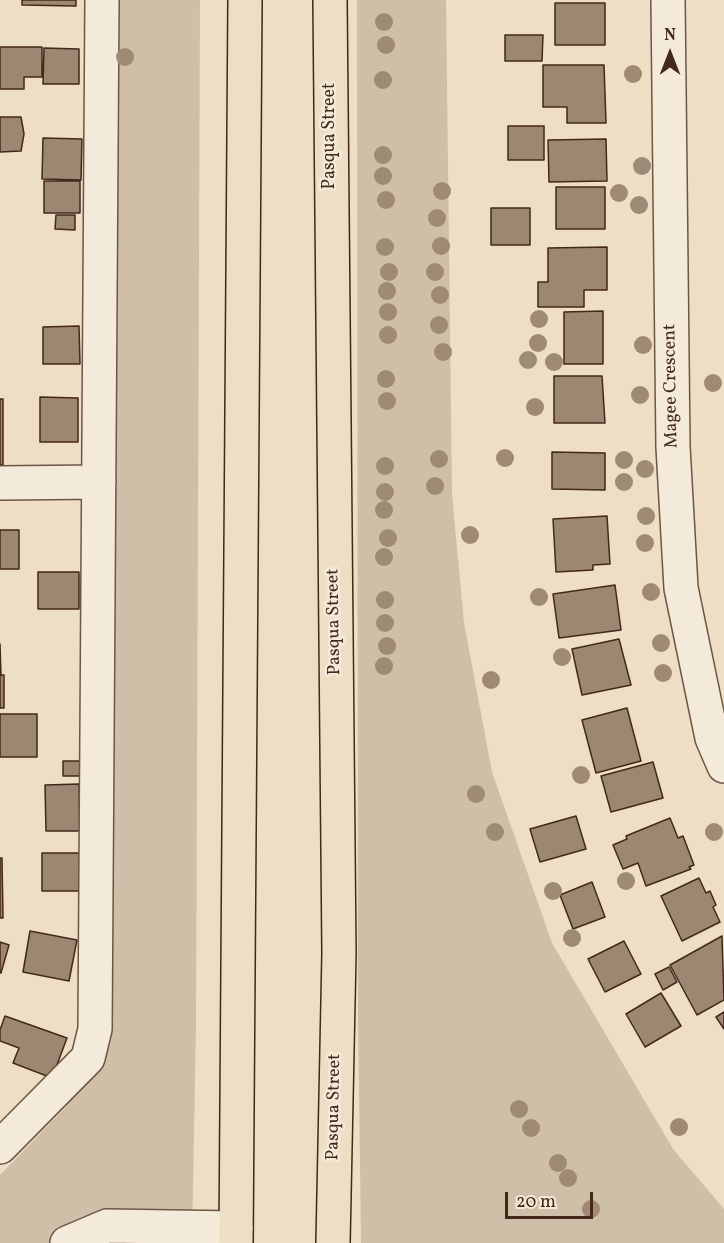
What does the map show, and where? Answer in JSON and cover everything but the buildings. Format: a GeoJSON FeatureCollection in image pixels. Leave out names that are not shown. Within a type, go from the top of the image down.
{"type":"FeatureCollection","features":[{"type":"Feature","properties":{"kind":"main road"},"geometry":{"type":"LineString","coordinates":[[236,1235],[245,0]]}},
{"type":"Feature","properties":{"kind":"main road","name":"Pasqua Street"},"geometry":{"type":"LineString","coordinates":[[330,0],[339,953],[333,1243]]}},
{"type":"Feature","properties":{"kind":"street"},"geometry":{"type":"LineString","coordinates":[[0,1146],[88,1058],[96,1029],[102,0]]}},
{"type":"Feature","properties":{"kind":"street","name":"Magee Crescent"},"geometry":{"type":"LineString","coordinates":[[668,0],[673,447],[681,588],[712,738],[724,766]]}},
{"type":"Feature","properties":{"kind":"street"},"geometry":{"type":"LineString","coordinates":[[0,483],[99,482]]}},
{"type":"Feature","properties":{"kind":"street"},"geometry":{"type":"LineString","coordinates":[[67,1243],[106,1226],[236,1235]]}},
{"type":"Feature","properties":{"kind":"shaded area"},"geometry":{"type":"Polygon","coordinates":[[[113,0],[200,0],[196,1023],[192,1243],[0,1243],[0,1175],[65,1108],[85,1079],[113,0]]]}},
{"type":"Feature","properties":{"kind":"shaded area"},"geometry":{"type":"Polygon","coordinates":[[[357,0],[446,0],[452,494],[464,623],[492,772],[552,943],[673,1149],[724,1209],[724,1243],[361,1243],[358,1013],[357,0]]]}}]}
